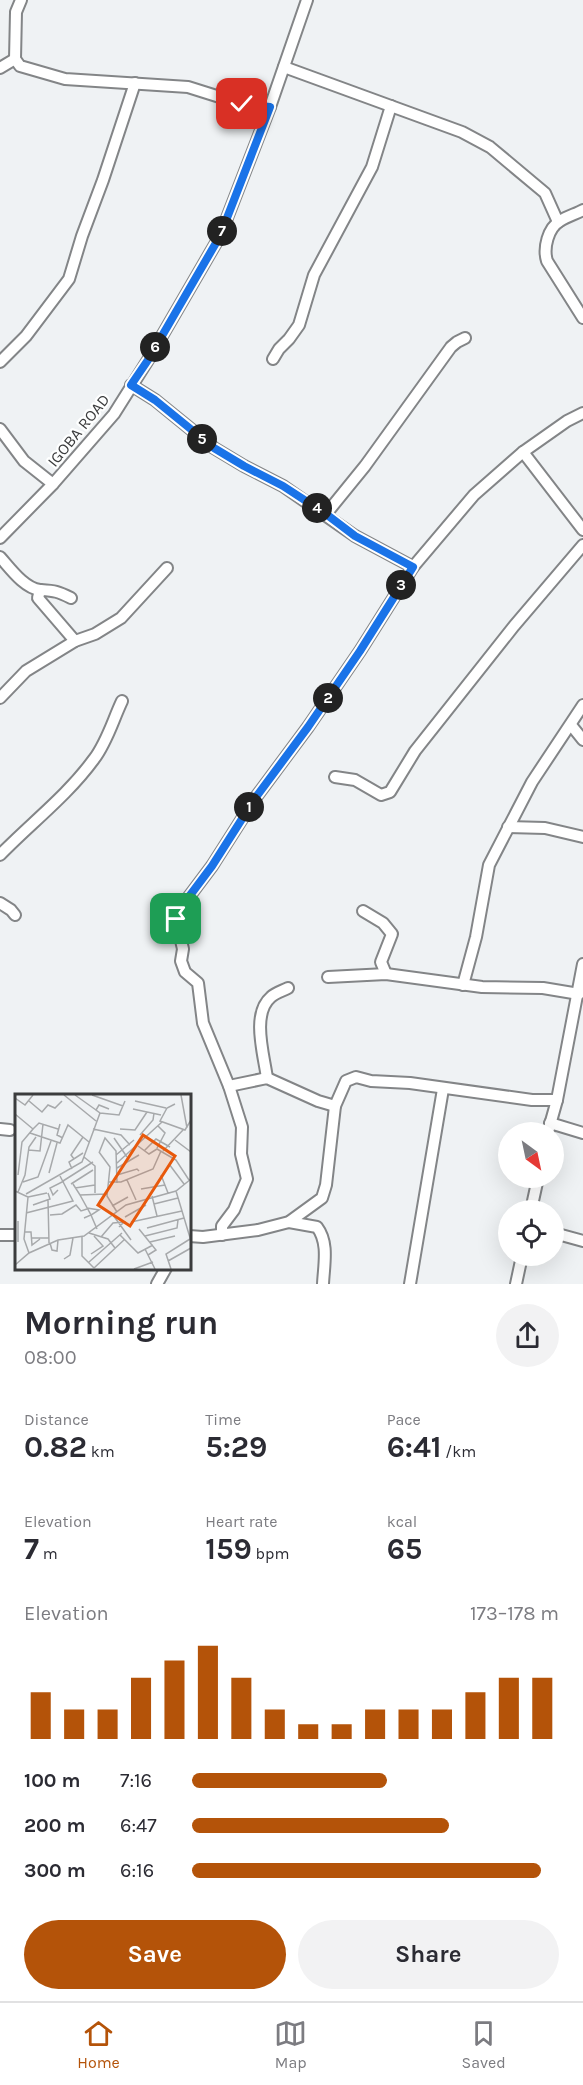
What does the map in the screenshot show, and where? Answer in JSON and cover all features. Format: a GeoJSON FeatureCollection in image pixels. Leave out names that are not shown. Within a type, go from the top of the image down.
{"type":"FeatureCollection","features":[{"type":"Feature","properties":{"kind":"street"},"geometry":{"type":"LineString","coordinates":[[21,0],[16,12],[15,59],[20,66],[65,79],[188,87],[242,104],[270,107]]}},
{"type":"Feature","properties":{"kind":"street","name":"IGOBA ROAD"},"geometry":{"type":"LineString","coordinates":[[0,538],[53,484],[114,414],[220,236],[270,107],[307,0]]}},
{"type":"Feature","properties":{"kind":"street"},"geometry":{"type":"LineString","coordinates":[[0,68],[15,59]]}},
{"type":"Feature","properties":{"kind":"street"},"geometry":{"type":"LineString","coordinates":[[284,67],[462,132],[490,147],[545,193],[558,222]]}},
{"type":"Feature","properties":{"kind":"street"},"geometry":{"type":"LineString","coordinates":[[0,362],[26,336],[69,279],[135,82]]}},
{"type":"Feature","properties":{"kind":"street"},"geometry":{"type":"LineString","coordinates":[[273,359],[298,325],[314,275],[372,167],[391,106]]}},
{"type":"Feature","properties":{"kind":"street"},"geometry":{"type":"LineString","coordinates":[[583,210],[558,222],[544,252],[547,261],[583,318]]}},
{"type":"Feature","properties":{"kind":"street"},"geometry":{"type":"LineString","coordinates":[[326,514],[365,466],[451,347],[465,338]]}},
{"type":"Feature","properties":{"kind":"street"},"geometry":{"type":"LineString","coordinates":[[131,385],[155,400],[214,448],[283,486],[355,536],[413,567]]}},
{"type":"Feature","properties":{"kind":"street"},"geometry":{"type":"LineString","coordinates":[[222,1235],[222,1226],[234,1210],[247,1179],[241,1154],[242,1127],[229,1086],[203,1023],[198,983],[185,972],[181,961],[183,949],[176,919],[256,797],[360,651],[413,567],[474,495],[523,452],[567,421],[583,413]]}},
{"type":"Feature","properties":{"kind":"street"},"geometry":{"type":"LineString","coordinates":[[0,429],[24,461],[53,484]]}},
{"type":"Feature","properties":{"kind":"street"},"geometry":{"type":"LineString","coordinates":[[523,452],[583,530]]}},
{"type":"Feature","properties":{"kind":"street"},"geometry":{"type":"LineString","coordinates":[[335,777],[355,780],[381,795],[390,792],[422,742],[514,626],[583,545]]}},
{"type":"Feature","properties":{"kind":"street"},"geometry":{"type":"LineString","coordinates":[[0,557],[23,582],[40,590],[57,591],[71,598]]}},
{"type":"Feature","properties":{"kind":"street"},"geometry":{"type":"LineString","coordinates":[[0,698],[26,671],[75,641],[95,634],[121,618],[167,568]]}},
{"type":"Feature","properties":{"kind":"street"},"geometry":{"type":"LineString","coordinates":[[40,590],[38,598],[75,641]]}},
{"type":"Feature","properties":{"kind":"street"},"geometry":{"type":"LineString","coordinates":[[0,855],[47,812],[94,759],[105,741],[122,701]]}},
{"type":"Feature","properties":{"kind":"street"},"geometry":{"type":"LineString","coordinates":[[463,985],[476,937],[489,865],[532,782],[583,705]]}},
{"type":"Feature","properties":{"kind":"street"},"geometry":{"type":"LineString","coordinates":[[571,725],[583,740]]}},
{"type":"Feature","properties":{"kind":"street"},"geometry":{"type":"LineString","coordinates":[[508,827],[545,828],[583,837]]}},
{"type":"Feature","properties":{"kind":"street"},"geometry":{"type":"LineString","coordinates":[[0,903],[15,915]]}},
{"type":"Feature","properties":{"kind":"street"},"geometry":{"type":"LineString","coordinates":[[363,910],[383,923],[392,934],[381,962],[386,974]]}},
{"type":"Feature","properties":{"kind":"street"},"geometry":{"type":"LineString","coordinates":[[551,1122],[579,994],[583,964]]}},
{"type":"Feature","properties":{"kind":"street"},"geometry":{"type":"LineString","coordinates":[[328,977],[386,974],[463,985],[507,989],[543,988],[579,994]]}},
{"type":"Feature","properties":{"kind":"street"},"geometry":{"type":"LineString","coordinates":[[267,1078],[259,1026],[262,1006],[272,995],[288,988]]}},
{"type":"Feature","properties":{"kind":"street"},"geometry":{"type":"LineString","coordinates":[[190,1236],[203,1237],[258,1230],[289,1222],[322,1198],[326,1185],[335,1106],[346,1081],[356,1077],[370,1081],[410,1083],[532,1100],[557,1100]]}},
{"type":"Feature","properties":{"kind":"street"},"geometry":{"type":"LineString","coordinates":[[229,1086],[267,1078],[318,1101],[335,1106]]}},
{"type":"Feature","properties":{"kind":"street"},"geometry":{"type":"LineString","coordinates":[[410,1284],[443,1089]]}},
{"type":"Feature","properties":{"kind":"street"},"geometry":{"type":"LineString","coordinates":[[564,1130],[583,1133]]}},
{"type":"Feature","properties":{"kind":"street"},"geometry":{"type":"LineString","coordinates":[[289,1222],[317,1227],[323,1235],[325,1250],[323,1284]]}},
{"type":"Feature","properties":{"kind":"street"},"geometry":{"type":"LineString","coordinates":[[564,1236],[583,1241]]}},
{"type":"Feature","properties":{"kind":"street"},"geometry":{"type":"LineString","coordinates":[[190,1245],[203,1237]]}},
{"type":"Feature","properties":{"kind":"street"},"geometry":{"type":"LineString","coordinates":[[516,1284],[520,1266]]}},
{"type":"Feature","properties":{"kind":"route"},"geometry":{"type":"LineString","coordinates":[[176,919],[256,797],[360,651],[413,567],[355,536],[283,486],[214,448],[155,400],[131,385],[220,236],[249,165],[270,107],[242,104]]}}]}
